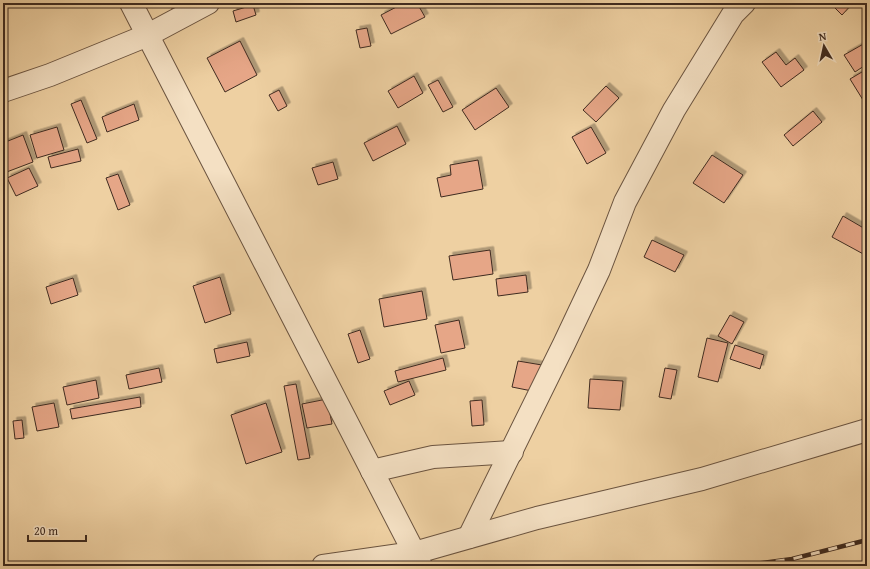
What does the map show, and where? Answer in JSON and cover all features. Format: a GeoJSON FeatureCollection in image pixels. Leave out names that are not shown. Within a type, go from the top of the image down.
{"type":"FeatureCollection","features":[{"type":"Feature","properties":{"kind":"street"},"geometry":{"type":"LineString","coordinates":[[131,3],[418,560]]}},
{"type":"Feature","properties":{"kind":"street"},"geometry":{"type":"LineString","coordinates":[[3,91],[50,75],[148,35],[208,3]]}},
{"type":"Feature","properties":{"kind":"street"},"geometry":{"type":"LineString","coordinates":[[469,538],[599,270],[625,202],[674,110],[733,14],[744,3]]}},
{"type":"Feature","properties":{"kind":"street"},"geometry":{"type":"LineString","coordinates":[[323,566],[418,560],[469,538],[537,518],[702,479],[867,430]]}},
{"type":"Feature","properties":{"kind":"street"},"geometry":{"type":"LineString","coordinates":[[372,471],[433,457],[512,452]]}},
{"type":"Feature","properties":{"kind":"building"},"geometry":{"type":"Polygon","coordinates":[[[169,3],[191,3],[174,12],[169,3]]]}},
{"type":"Feature","properties":{"kind":"building"},"geometry":{"type":"Polygon","coordinates":[[[404,3],[417,3],[425,17],[391,34],[381,15],[404,3]]]}},
{"type":"Feature","properties":{"kind":"building"},"geometry":{"type":"Polygon","coordinates":[[[830,3],[853,3],[842,15],[830,3]]]}},
{"type":"Feature","properties":{"kind":"building"},"geometry":{"type":"Polygon","coordinates":[[[253,5],[256,15],[236,22],[233,11],[253,5]]]}},
{"type":"Feature","properties":{"kind":"building"},"geometry":{"type":"Polygon","coordinates":[[[367,28],[371,46],[360,48],[356,30],[367,28]]]}},
{"type":"Feature","properties":{"kind":"building"},"geometry":{"type":"Polygon","coordinates":[[[240,41],[257,75],[225,92],[207,58],[240,41]]]}},
{"type":"Feature","properties":{"kind":"building"},"geometry":{"type":"Polygon","coordinates":[[[867,42],[867,64],[855,72],[844,55],[867,42]]]}},
{"type":"Feature","properties":{"kind":"building"},"geometry":{"type":"Polygon","coordinates":[[[776,52],[786,65],[795,58],[804,70],[781,87],[762,62],[776,52]]]}},
{"type":"Feature","properties":{"kind":"building"},"geometry":{"type":"Polygon","coordinates":[[[867,69],[867,98],[863,100],[850,79],[867,69]]]}},
{"type":"Feature","properties":{"kind":"building"},"geometry":{"type":"Polygon","coordinates":[[[414,76],[423,93],[398,108],[388,91],[414,76]]]}},
{"type":"Feature","properties":{"kind":"building"},"geometry":{"type":"Polygon","coordinates":[[[438,80],[453,107],[443,112],[428,85],[438,80]]]}},
{"type":"Feature","properties":{"kind":"building"},"geometry":{"type":"Polygon","coordinates":[[[606,86],[619,98],[596,122],[583,110],[606,86]]]}},
{"type":"Feature","properties":{"kind":"building"},"geometry":{"type":"Polygon","coordinates":[[[496,88],[509,107],[475,130],[462,110],[496,88]]]}},
{"type":"Feature","properties":{"kind":"building"},"geometry":{"type":"Polygon","coordinates":[[[279,90],[287,106],[278,111],[269,95],[279,90]]]}},
{"type":"Feature","properties":{"kind":"building"},"geometry":{"type":"Polygon","coordinates":[[[81,100],[97,139],[87,143],[71,104],[81,100]]]}},
{"type":"Feature","properties":{"kind":"building"},"geometry":{"type":"Polygon","coordinates":[[[134,104],[139,120],[107,132],[102,117],[134,104]]]}},
{"type":"Feature","properties":{"kind":"building"},"geometry":{"type":"Polygon","coordinates":[[[813,111],[822,122],[793,146],[784,135],[813,111]]]}},
{"type":"Feature","properties":{"kind":"building"},"geometry":{"type":"Polygon","coordinates":[[[397,126],[406,144],[373,161],[364,143],[397,126]]]}},
{"type":"Feature","properties":{"kind":"building"},"geometry":{"type":"Polygon","coordinates":[[[57,127],[64,150],[37,158],[30,135],[57,127]]]}},
{"type":"Feature","properties":{"kind":"building"},"geometry":{"type":"Polygon","coordinates":[[[591,127],[606,153],[587,164],[572,137],[591,127]]]}},
{"type":"Feature","properties":{"kind":"building"},"geometry":{"type":"Polygon","coordinates":[[[23,135],[33,162],[4,173],[3,143],[23,135]]]}},
{"type":"Feature","properties":{"kind":"building"},"geometry":{"type":"Polygon","coordinates":[[[78,149],[81,161],[51,168],[48,157],[78,149]]]}},
{"type":"Feature","properties":{"kind":"building"},"geometry":{"type":"Polygon","coordinates":[[[712,155],[743,175],[724,203],[693,183],[712,155]]]}},
{"type":"Feature","properties":{"kind":"building"},"geometry":{"type":"Polygon","coordinates":[[[478,160],[483,189],[441,197],[437,178],[451,175],[450,165],[478,160]]]}},
{"type":"Feature","properties":{"kind":"building"},"geometry":{"type":"Polygon","coordinates":[[[333,162],[338,179],[318,185],[312,168],[333,162]]]}},
{"type":"Feature","properties":{"kind":"building"},"geometry":{"type":"Polygon","coordinates":[[[29,168],[38,186],[16,196],[7,178],[29,168]]]}},
{"type":"Feature","properties":{"kind":"building"},"geometry":{"type":"Polygon","coordinates":[[[118,174],[130,205],[118,210],[106,178],[118,174]]]}},
{"type":"Feature","properties":{"kind":"building"},"geometry":{"type":"Polygon","coordinates":[[[843,216],[867,230],[867,256],[832,237],[843,216]]]}},
{"type":"Feature","properties":{"kind":"building"},"geometry":{"type":"Polygon","coordinates":[[[652,240],[684,255],[675,272],[644,257],[652,240]]]}},
{"type":"Feature","properties":{"kind":"building"},"geometry":{"type":"Polygon","coordinates":[[[490,250],[493,274],[453,280],[449,256],[490,250]]]}},
{"type":"Feature","properties":{"kind":"building"},"geometry":{"type":"Polygon","coordinates":[[[526,275],[528,292],[498,296],[496,279],[526,275]]]}},
{"type":"Feature","properties":{"kind":"building"},"geometry":{"type":"Polygon","coordinates":[[[220,277],[231,314],[205,323],[193,286],[220,277]]]}},
{"type":"Feature","properties":{"kind":"building"},"geometry":{"type":"Polygon","coordinates":[[[73,278],[78,295],[51,304],[46,287],[73,278]]]}},
{"type":"Feature","properties":{"kind":"building"},"geometry":{"type":"Polygon","coordinates":[[[422,291],[427,319],[384,327],[379,299],[422,291]]]}},
{"type":"Feature","properties":{"kind":"building"},"geometry":{"type":"Polygon","coordinates":[[[730,315],[744,322],[732,344],[718,336],[730,315]]]}},
{"type":"Feature","properties":{"kind":"building"},"geometry":{"type":"Polygon","coordinates":[[[459,320],[465,348],[441,353],[435,325],[459,320]]]}},
{"type":"Feature","properties":{"kind":"building"},"geometry":{"type":"Polygon","coordinates":[[[360,330],[370,359],[358,363],[348,334],[360,330]]]}},
{"type":"Feature","properties":{"kind":"building"},"geometry":{"type":"Polygon","coordinates":[[[707,338],[728,343],[718,382],[698,377],[707,338]]]}},
{"type":"Feature","properties":{"kind":"building"},"geometry":{"type":"Polygon","coordinates":[[[247,342],[250,356],[217,363],[214,349],[247,342]]]}},
{"type":"Feature","properties":{"kind":"building"},"geometry":{"type":"Polygon","coordinates":[[[735,345],[764,355],[760,369],[730,359],[735,345]]]}},
{"type":"Feature","properties":{"kind":"building"},"geometry":{"type":"Polygon","coordinates":[[[443,358],[446,370],[398,382],[395,371],[443,358]]]}},
{"type":"Feature","properties":{"kind":"building"},"geometry":{"type":"Polygon","coordinates":[[[518,361],[542,365],[537,392],[512,387],[518,361]]]}},
{"type":"Feature","properties":{"kind":"building"},"geometry":{"type":"Polygon","coordinates":[[[159,368],[162,382],[129,389],[126,375],[159,368]]]}},
{"type":"Feature","properties":{"kind":"building"},"geometry":{"type":"Polygon","coordinates":[[[665,368],[677,370],[671,399],[659,397],[665,368]]]}},
{"type":"Feature","properties":{"kind":"building"},"geometry":{"type":"Polygon","coordinates":[[[590,379],[623,381],[620,410],[588,408],[590,379]]]}},
{"type":"Feature","properties":{"kind":"building"},"geometry":{"type":"Polygon","coordinates":[[[96,380],[99,398],[67,405],[63,387],[96,380]]]}},
{"type":"Feature","properties":{"kind":"building"},"geometry":{"type":"Polygon","coordinates":[[[409,381],[415,395],[390,405],[384,391],[409,381]]]}},
{"type":"Feature","properties":{"kind":"building"},"geometry":{"type":"Polygon","coordinates":[[[296,384],[310,458],[298,460],[284,386],[296,384]]]}},
{"type":"Feature","properties":{"kind":"building"},"geometry":{"type":"Polygon","coordinates":[[[140,397],[141,407],[72,419],[70,409],[140,397]]]}},
{"type":"Feature","properties":{"kind":"building"},"geometry":{"type":"Polygon","coordinates":[[[327,399],[332,424],[307,428],[302,404],[327,399]]]}},
{"type":"Feature","properties":{"kind":"building"},"geometry":{"type":"Polygon","coordinates":[[[482,400],[484,425],[472,426],[470,401],[482,400]]]}},
{"type":"Feature","properties":{"kind":"building"},"geometry":{"type":"Polygon","coordinates":[[[54,403],[59,427],[37,431],[32,407],[54,403]]]}},
{"type":"Feature","properties":{"kind":"building"},"geometry":{"type":"Polygon","coordinates":[[[266,403],[282,452],[246,464],[231,415],[266,403]]]}},
{"type":"Feature","properties":{"kind":"building"},"geometry":{"type":"Polygon","coordinates":[[[22,420],[24,438],[15,439],[13,421],[22,420]]]}},
{"type":"Feature","properties":{"kind":"railway"},"geometry":{"type":"LineString","coordinates":[[740,566],[792,559],[867,540]]}}]}
